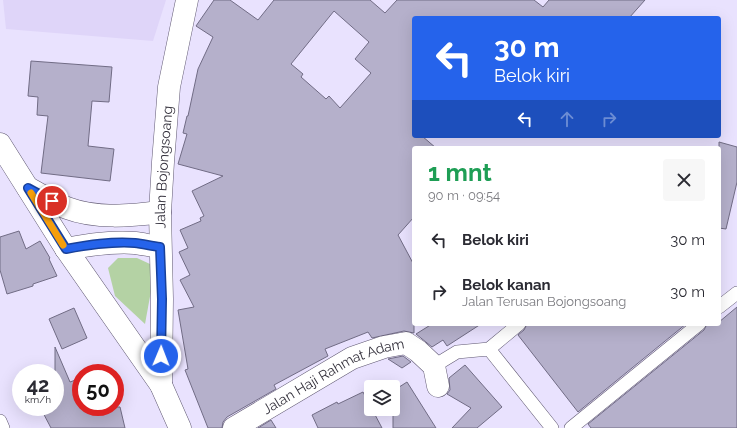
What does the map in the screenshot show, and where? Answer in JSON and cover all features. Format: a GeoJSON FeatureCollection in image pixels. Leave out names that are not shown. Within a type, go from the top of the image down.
{"type":"FeatureCollection","features":[{"type":"Feature","properties":{"kind":"main road","name":"Jalan Bojongsoang"},"geometry":{"type":"LineString","coordinates":[[161,385],[162,299],[160,212],[169,87],[187,0]]}},
{"type":"Feature","properties":{"kind":"main road"},"geometry":{"type":"LineString","coordinates":[[0,144],[66,249],[161,385],[180,428]]}},
{"type":"Feature","properties":{"kind":"main road"},"geometry":{"type":"LineString","coordinates":[[28,188],[68,208],[84,213],[107,215],[160,212]]}},
{"type":"Feature","properties":{"kind":"main road"},"geometry":{"type":"LineString","coordinates":[[66,249],[115,243],[135,243],[160,247]]}},
{"type":"Feature","properties":{"kind":"main road","name":"Jalan Haji Rahmat Adam"},"geometry":{"type":"LineString","coordinates":[[234,428],[352,358],[384,347],[406,343],[418,350],[436,376]]}},
{"type":"Feature","properties":{"kind":"lane"},"geometry":{"type":"LineString","coordinates":[[721,306],[737,293]]}},
{"type":"Feature","properties":{"kind":"lane"},"geometry":{"type":"LineString","coordinates":[[436,376],[457,352],[488,349],[517,326]]}},
{"type":"Feature","properties":{"kind":"lane"},"geometry":{"type":"LineString","coordinates":[[571,428],[697,326]]}},
{"type":"Feature","properties":{"kind":"lane"},"geometry":{"type":"LineString","coordinates":[[488,349],[552,428]]}},
{"type":"Feature","properties":{"kind":"lane"},"geometry":{"type":"LineString","coordinates":[[0,421],[3,428]]}},
{"type":"Feature","properties":{"kind":"shaded area"},"geometry":{"type":"Polygon","coordinates":[[[3,0],[166,0],[153,41],[6,29],[3,0]]]}},
{"type":"Feature","properties":{"kind":"green space"},"geometry":{"type":"Polygon","coordinates":[[[118,258],[137,258],[150,264],[153,280],[145,324],[115,296],[108,268],[118,258]]]}},
{"type":"Feature","properties":{"kind":"building"},"geometry":{"type":"Polygon","coordinates":[[[214,0],[230,0],[258,20],[274,0],[370,0],[385,13],[397,0],[534,0],[543,7],[549,0],[645,0],[631,16],[412,16],[412,138],[424,138],[434,146],[412,146],[412,219],[398,235],[412,261],[412,326],[414,326],[414,333],[404,331],[372,338],[368,332],[325,349],[328,356],[274,385],[276,389],[227,417],[223,422],[222,428],[208,428],[185,370],[188,369],[178,310],[194,307],[180,280],[190,275],[179,252],[188,248],[180,230],[201,221],[200,218],[204,216],[192,191],[223,176],[178,164],[187,134],[183,133],[198,69],[213,37],[196,26],[214,0]],[[334,11],[291,64],[303,74],[301,77],[326,99],[329,96],[340,108],[371,73],[355,59],[369,42],[334,11]]]}},
{"type":"Feature","properties":{"kind":"building"},"geometry":{"type":"Polygon","coordinates":[[[31,61],[112,67],[109,102],[92,101],[88,146],[114,149],[110,181],[41,173],[48,116],[37,115],[38,97],[28,96],[31,61]]]}},
{"type":"Feature","properties":{"kind":"building"},"geometry":{"type":"Polygon","coordinates":[[[719,142],[737,147],[737,182],[726,229],[721,228],[721,146],[719,146],[719,142]]]}},
{"type":"Feature","properties":{"kind":"building"},"geometry":{"type":"Polygon","coordinates":[[[19,231],[26,249],[40,241],[50,258],[49,259],[57,276],[33,284],[33,286],[7,294],[0,270],[0,237],[19,231]]]}},
{"type":"Feature","properties":{"kind":"building"},"geometry":{"type":"Polygon","coordinates":[[[737,307],[737,428],[591,428],[588,424],[704,330],[706,326],[721,326],[721,320],[737,307]]]}},
{"type":"Feature","properties":{"kind":"building"},"geometry":{"type":"Polygon","coordinates":[[[74,308],[87,338],[62,349],[49,319],[74,308]]]}},
{"type":"Feature","properties":{"kind":"building"},"geometry":{"type":"Polygon","coordinates":[[[429,326],[478,326],[447,346],[443,340],[432,347],[416,334],[429,326]]]}},
{"type":"Feature","properties":{"kind":"building"},"geometry":{"type":"Polygon","coordinates":[[[526,326],[684,326],[578,412],[518,335],[526,326]]]}},
{"type":"Feature","properties":{"kind":"building"},"geometry":{"type":"Polygon","coordinates":[[[55,347],[62,364],[55,364],[55,347]]]}},
{"type":"Feature","properties":{"kind":"building"},"geometry":{"type":"Polygon","coordinates":[[[403,356],[411,362],[402,368],[388,359],[403,356]]]}},
{"type":"Feature","properties":{"kind":"building"},"geometry":{"type":"Polygon","coordinates":[[[465,365],[502,407],[477,428],[452,428],[471,408],[447,394],[450,390],[449,378],[465,365]]]}},
{"type":"Feature","properties":{"kind":"building"},"geometry":{"type":"Polygon","coordinates":[[[64,368],[70,382],[72,381],[72,416],[122,416],[125,428],[51,428],[45,416],[64,416],[64,368]]]}},
{"type":"Feature","properties":{"kind":"building"},"geometry":{"type":"Polygon","coordinates":[[[407,382],[436,428],[393,428],[393,416],[400,416],[400,386],[407,382]]]}},
{"type":"Feature","properties":{"kind":"building"},"geometry":{"type":"Polygon","coordinates":[[[363,392],[364,416],[376,416],[382,428],[318,428],[312,415],[337,402],[338,404],[363,392]]]}},
{"type":"Feature","properties":{"kind":"building"},"geometry":{"type":"Polygon","coordinates":[[[271,420],[276,428],[258,428],[271,420]]]}},
{"type":"Feature","properties":{"kind":"slow traffic"},"geometry":{"type":"LineString","coordinates":[[31,193],[63,245]]}},
{"type":"Feature","properties":{"kind":"route"},"geometry":{"type":"LineString","coordinates":[[52,201],[28,188],[66,249],[115,243],[135,243],[160,247],[162,299],[161,356]]}}]}
